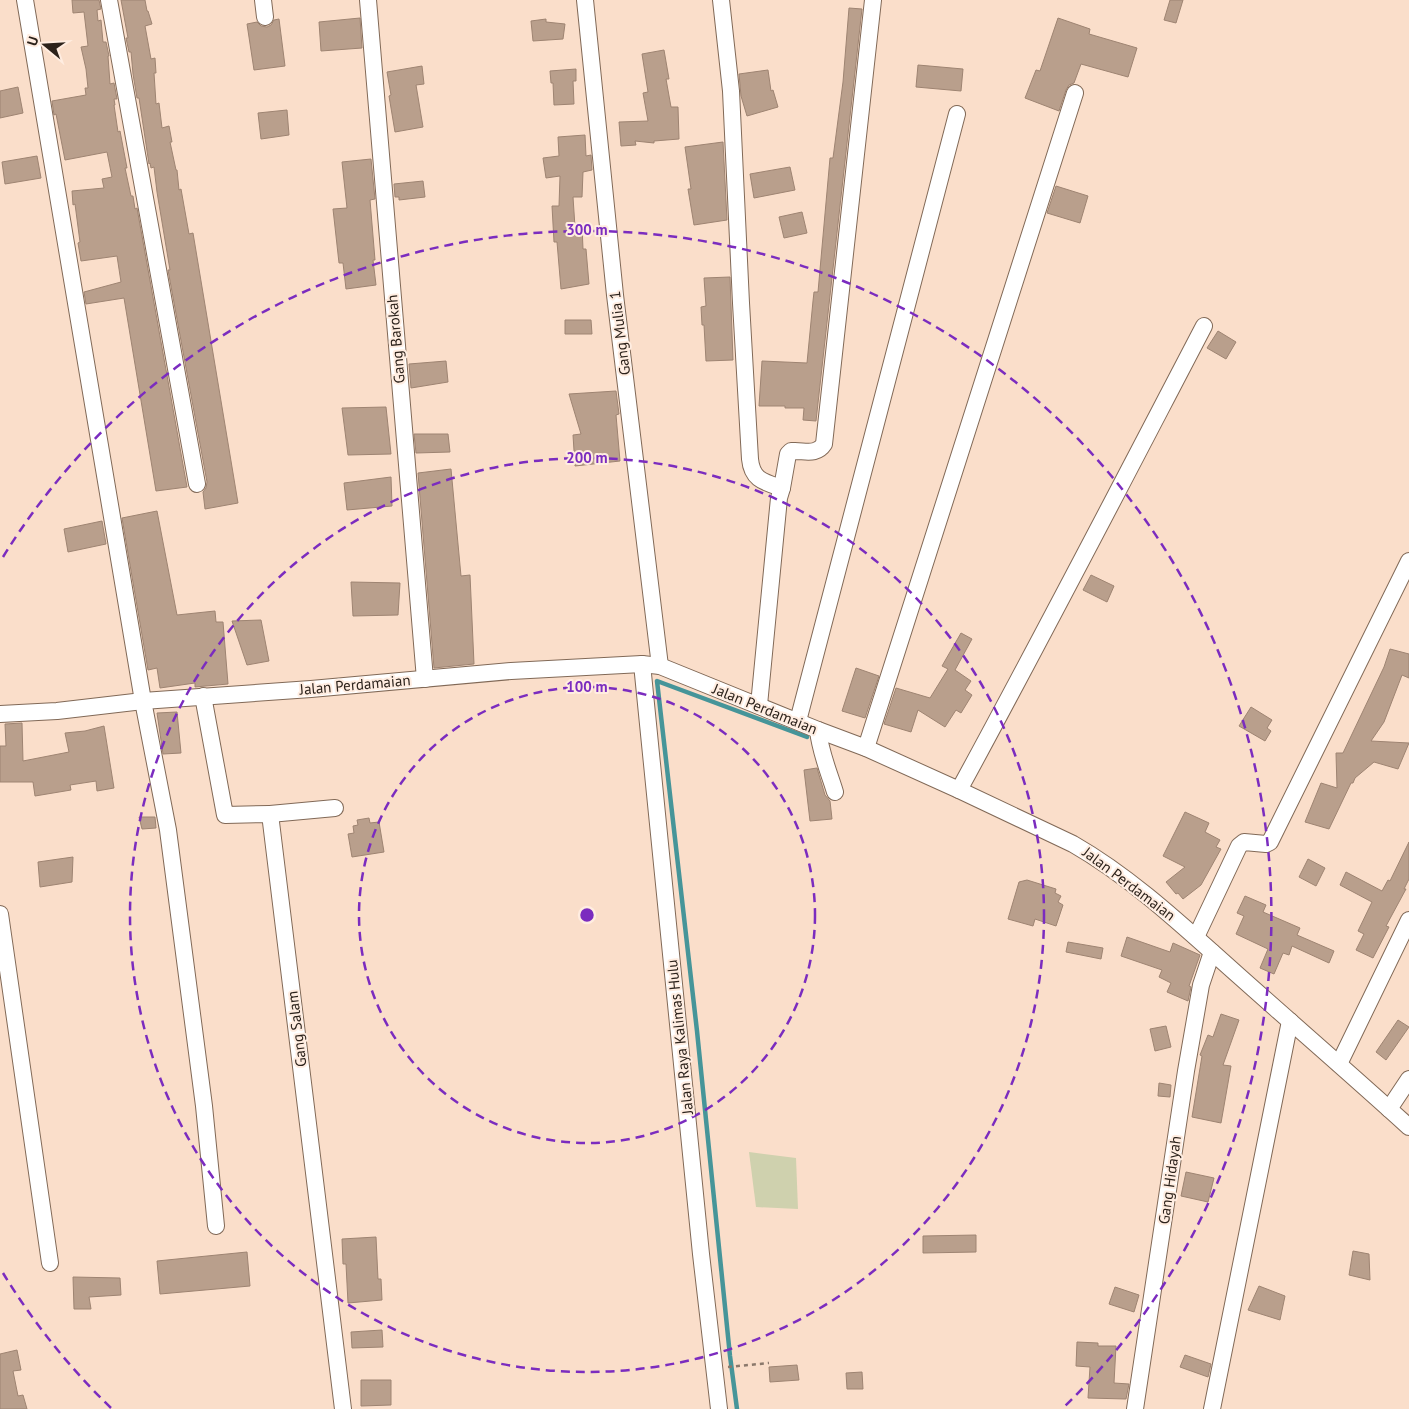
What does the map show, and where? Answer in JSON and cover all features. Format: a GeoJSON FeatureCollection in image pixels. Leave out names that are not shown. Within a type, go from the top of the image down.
{"type":"FeatureCollection","features":[{"type":"Feature","properties":{"kind":"street"},"geometry":{"type":"LineString","coordinates":[[25,0],[143,701],[168,830],[203,1097],[216,1226]]}},
{"type":"Feature","properties":{"kind":"street"},"geometry":{"type":"LineString","coordinates":[[109,0],[197,484]]}},
{"type":"Feature","properties":{"kind":"street"},"geometry":{"type":"LineString","coordinates":[[263,0],[265,17]]}},
{"type":"Feature","properties":{"kind":"street","name":"Gang Barokah"},"geometry":{"type":"LineString","coordinates":[[368,0],[425,679]]}},
{"type":"Feature","properties":{"kind":"street","name":"Gang Mulia 1"},"geometry":{"type":"LineString","coordinates":[[584,0],[615,295],[660,666]]}},
{"type":"Feature","properties":{"kind":"street"},"geometry":{"type":"LineString","coordinates":[[721,0],[731,91],[740,293],[751,469],[755,476],[764,482],[782,488]]}},
{"type":"Feature","properties":{"kind":"street"},"geometry":{"type":"LineString","coordinates":[[759,706],[778,498],[782,488],[788,454],[791,451],[817,452],[824,444],[873,0]]}},
{"type":"Feature","properties":{"kind":"street"},"geometry":{"type":"LineString","coordinates":[[866,748],[1075,93]]}},
{"type":"Feature","properties":{"kind":"street"},"geometry":{"type":"LineString","coordinates":[[798,721],[957,114]]}},
{"type":"Feature","properties":{"kind":"street"},"geometry":{"type":"LineString","coordinates":[[959,790],[1022,674],[1204,326]]}},
{"type":"Feature","properties":{"kind":"street"},"geometry":{"type":"LineString","coordinates":[[1196,937],[1239,846],[1244,842],[1266,844],[1270,842],[1409,561]]}},
{"type":"Feature","properties":{"kind":"street","name":"Jalan Perdamaian"},"geometry":{"type":"LineString","coordinates":[[0,714],[57,711],[143,701],[511,672],[642,664],[660,666],[866,748],[959,790],[1089,853],[1121,875],[1196,937],[1409,1127]]}},
{"type":"Feature","properties":{"kind":"street","name":"Jalan Raya Kalimas Hulu"},"geometry":{"type":"LineString","coordinates":[[642,664],[701,1254],[719,1409]]}},
{"type":"Feature","properties":{"kind":"street"},"geometry":{"type":"LineString","coordinates":[[203,696],[225,815],[270,814],[334,808]]}},
{"type":"Feature","properties":{"kind":"street"},"geometry":{"type":"LineString","coordinates":[[818,730],[821,747],[835,792]]}},
{"type":"Feature","properties":{"kind":"street","name":"Gang Salam"},"geometry":{"type":"LineString","coordinates":[[270,814],[343,1409]]}},
{"type":"Feature","properties":{"kind":"street"},"geometry":{"type":"LineString","coordinates":[[0,914],[50,1263]]}},
{"type":"Feature","properties":{"kind":"street"},"geometry":{"type":"LineString","coordinates":[[1339,1064],[1409,920]]}},
{"type":"Feature","properties":{"kind":"street","name":"Gang Hidayah"},"geometry":{"type":"LineString","coordinates":[[1135,1409],[1186,1071],[1201,985],[1212,952]]}},
{"type":"Feature","properties":{"kind":"street"},"geometry":{"type":"LineString","coordinates":[[1212,1409],[1290,1021]]}},
{"type":"Feature","properties":{"kind":"street"},"geometry":{"type":"LineString","coordinates":[[1389,1109],[1409,1079]]}},
{"type":"Feature","properties":{"kind":"path"},"geometry":{"type":"LineString","coordinates":[[738,1366],[769,1363]]}},
{"type":"Feature","properties":{"kind":"green space"},"geometry":{"type":"Polygon","coordinates":[[[749,1152],[796,1158],[798,1209],[756,1207],[749,1152]]]}},
{"type":"Feature","properties":{"kind":"building"},"geometry":{"type":"Polygon","coordinates":[[[72,0],[99,0],[101,9],[97,10],[98,21],[101,20],[103,42],[106,42],[109,56],[110,84],[114,83],[117,99],[114,99],[114,105],[118,132],[120,131],[131,196],[133,196],[135,209],[137,208],[187,487],[156,491],[124,298],[86,304],[84,292],[121,282],[117,256],[81,261],[75,204],[73,205],[72,191],[104,188],[102,179],[112,177],[107,152],[65,160],[56,114],[54,115],[52,101],[86,95],[85,88],[88,88],[81,47],[88,46],[84,12],[73,13],[72,0]]]}},
{"type":"Feature","properties":{"kind":"building"},"geometry":{"type":"Polygon","coordinates":[[[121,0],[145,0],[152,24],[145,26],[151,59],[155,58],[156,104],[159,103],[162,128],[169,126],[179,190],[181,189],[189,234],[193,233],[238,503],[205,509],[203,492],[207,482],[168,270],[170,270],[154,167],[151,168],[149,164],[121,0]]]}},
{"type":"Feature","properties":{"kind":"building"},"geometry":{"type":"Polygon","coordinates":[[[1170,0],[1183,0],[1176,23],[1164,20],[1170,0]]]}},
{"type":"Feature","properties":{"kind":"building"},"geometry":{"type":"Polygon","coordinates":[[[849,8],[862,9],[816,421],[803,420],[804,408],[759,406],[762,361],[807,363],[814,292],[818,292],[830,158],[833,158],[843,82],[849,8]]]}},
{"type":"Feature","properties":{"kind":"building"},"geometry":{"type":"Polygon","coordinates":[[[360,18],[362,48],[321,51],[319,22],[360,18]]]}},
{"type":"Feature","properties":{"kind":"building"},"geometry":{"type":"Polygon","coordinates":[[[1058,18],[1090,29],[1089,34],[1137,48],[1128,77],[1081,64],[1074,83],[1069,85],[1066,90],[1059,111],[1025,98],[1036,70],[1040,71],[1058,18]]]}},
{"type":"Feature","properties":{"kind":"building"},"geometry":{"type":"Polygon","coordinates":[[[279,19],[285,66],[254,70],[247,24],[257,22],[261,26],[267,27],[274,20],[279,19]]]}},
{"type":"Feature","properties":{"kind":"building"},"geometry":{"type":"Polygon","coordinates":[[[546,19],[546,22],[565,24],[563,39],[533,41],[531,21],[546,19]]]}},
{"type":"Feature","properties":{"kind":"building"},"geometry":{"type":"Polygon","coordinates":[[[664,50],[669,79],[666,79],[671,107],[678,107],[679,139],[654,141],[654,143],[635,141],[636,145],[621,146],[619,122],[648,121],[643,93],[648,92],[642,54],[664,50]]]}},
{"type":"Feature","properties":{"kind":"building"},"geometry":{"type":"Polygon","coordinates":[[[918,65],[963,69],[961,91],[916,87],[918,65]]]}},
{"type":"Feature","properties":{"kind":"building"},"geometry":{"type":"Polygon","coordinates":[[[422,66],[424,84],[416,85],[423,127],[395,132],[387,72],[422,66]]]}},
{"type":"Feature","properties":{"kind":"building"},"geometry":{"type":"Polygon","coordinates":[[[576,69],[576,81],[573,81],[574,104],[554,105],[553,83],[551,83],[550,71],[576,69]]]}},
{"type":"Feature","properties":{"kind":"building"},"geometry":{"type":"Polygon","coordinates":[[[768,70],[771,91],[773,90],[778,107],[747,116],[741,96],[739,74],[768,70]]]}},
{"type":"Feature","properties":{"kind":"building"},"geometry":{"type":"Polygon","coordinates":[[[18,87],[23,113],[0,118],[0,91],[18,87]]]}},
{"type":"Feature","properties":{"kind":"building"},"geometry":{"type":"Polygon","coordinates":[[[287,110],[289,135],[261,139],[258,113],[287,110]]]}},
{"type":"Feature","properties":{"kind":"building"},"geometry":{"type":"Polygon","coordinates":[[[585,135],[586,156],[591,155],[592,170],[583,172],[582,197],[573,197],[575,227],[582,226],[583,249],[586,249],[589,284],[561,289],[557,242],[554,242],[552,206],[559,206],[560,176],[546,178],[543,158],[559,156],[558,137],[585,135]]]}},
{"type":"Feature","properties":{"kind":"building"},"geometry":{"type":"Polygon","coordinates":[[[723,142],[727,220],[694,225],[688,189],[691,189],[685,147],[723,142]]]}},
{"type":"Feature","properties":{"kind":"building"},"geometry":{"type":"Polygon","coordinates":[[[37,156],[41,178],[5,184],[2,162],[37,156]]]}},
{"type":"Feature","properties":{"kind":"building"},"geometry":{"type":"Polygon","coordinates":[[[371,159],[375,199],[370,200],[376,285],[346,289],[343,263],[339,263],[333,209],[347,208],[342,162],[371,159]]]}},
{"type":"Feature","properties":{"kind":"building"},"geometry":{"type":"Polygon","coordinates":[[[790,167],[795,190],[754,198],[750,174],[790,167]]]}},
{"type":"Feature","properties":{"kind":"building"},"geometry":{"type":"Polygon","coordinates":[[[423,181],[425,197],[399,200],[399,197],[395,197],[394,184],[423,181]]]}},
{"type":"Feature","properties":{"kind":"building"},"geometry":{"type":"Polygon","coordinates":[[[1056,186],[1088,196],[1080,223],[1047,213],[1056,186]]]}},
{"type":"Feature","properties":{"kind":"building"},"geometry":{"type":"Polygon","coordinates":[[[802,212],[807,233],[784,238],[779,217],[802,212]]]}},
{"type":"Feature","properties":{"kind":"building"},"geometry":{"type":"Polygon","coordinates":[[[730,277],[733,360],[706,361],[701,307],[706,306],[704,278],[730,277]]]}},
{"type":"Feature","properties":{"kind":"building"},"geometry":{"type":"Polygon","coordinates":[[[565,320],[591,320],[592,334],[565,334],[565,320]]]}},
{"type":"Feature","properties":{"kind":"building"},"geometry":{"type":"Polygon","coordinates":[[[1218,331],[1236,342],[1226,359],[1207,348],[1218,331]]]}},
{"type":"Feature","properties":{"kind":"building"},"geometry":{"type":"Polygon","coordinates":[[[446,361],[448,382],[411,388],[409,364],[446,361]]]}},
{"type":"Feature","properties":{"kind":"building"},"geometry":{"type":"Polygon","coordinates":[[[616,391],[619,414],[616,415],[620,461],[575,466],[573,435],[581,434],[569,394],[616,391]]]}},
{"type":"Feature","properties":{"kind":"building"},"geometry":{"type":"Polygon","coordinates":[[[386,407],[391,454],[348,455],[342,408],[386,407]]]}},
{"type":"Feature","properties":{"kind":"building"},"geometry":{"type":"Polygon","coordinates":[[[414,434],[448,434],[450,452],[416,453],[414,434]]]}},
{"type":"Feature","properties":{"kind":"building"},"geometry":{"type":"Polygon","coordinates":[[[451,469],[461,576],[470,575],[474,664],[434,668],[418,473],[451,469]]]}},
{"type":"Feature","properties":{"kind":"building"},"geometry":{"type":"Polygon","coordinates":[[[391,477],[392,506],[347,510],[344,483],[391,477]]]}},
{"type":"Feature","properties":{"kind":"building"},"geometry":{"type":"Polygon","coordinates":[[[157,511],[177,615],[215,611],[216,622],[223,622],[228,684],[195,687],[195,683],[160,688],[157,668],[148,670],[122,518],[157,511]]]}},
{"type":"Feature","properties":{"kind":"building"},"geometry":{"type":"Polygon","coordinates":[[[102,521],[106,544],[68,552],[64,529],[102,521]]]}},
{"type":"Feature","properties":{"kind":"building"},"geometry":{"type":"Polygon","coordinates":[[[1091,575],[1114,586],[1107,602],[1083,590],[1091,575]]]}},
{"type":"Feature","properties":{"kind":"building"},"geometry":{"type":"Polygon","coordinates":[[[351,582],[400,583],[398,615],[353,616],[351,582]]]}},
{"type":"Feature","properties":{"kind":"building"},"geometry":{"type":"Polygon","coordinates":[[[261,620],[269,661],[247,665],[232,621],[261,620]]]}},
{"type":"Feature","properties":{"kind":"building"},"geometry":{"type":"Polygon","coordinates":[[[961,633],[972,639],[955,670],[971,681],[965,690],[972,695],[961,713],[956,710],[945,727],[918,710],[911,732],[884,724],[896,688],[930,698],[948,669],[942,666],[961,633]]]}},
{"type":"Feature","properties":{"kind":"building"},"geometry":{"type":"Polygon","coordinates":[[[1390,649],[1409,654],[1409,678],[1402,675],[1384,722],[1371,741],[1409,743],[1398,769],[1374,762],[1355,778],[1329,829],[1305,822],[1321,783],[1337,788],[1336,753],[1343,753],[1384,667],[1390,649]]]}},
{"type":"Feature","properties":{"kind":"building"},"geometry":{"type":"Polygon","coordinates":[[[856,668],[879,676],[865,718],[842,711],[856,668]]]}},
{"type":"Feature","properties":{"kind":"building"},"geometry":{"type":"Polygon","coordinates":[[[1251,707],[1272,720],[1267,728],[1271,731],[1265,741],[1239,726],[1251,707]]]}},
{"type":"Feature","properties":{"kind":"building"},"geometry":{"type":"Polygon","coordinates":[[[177,712],[181,753],[163,754],[157,713],[177,712]]]}},
{"type":"Feature","properties":{"kind":"building"},"geometry":{"type":"Polygon","coordinates":[[[22,723],[23,761],[69,752],[65,733],[85,731],[104,726],[114,788],[97,791],[96,781],[70,785],[71,790],[35,796],[33,782],[0,782],[0,746],[6,746],[5,724],[22,723]]]}},
{"type":"Feature","properties":{"kind":"building"},"geometry":{"type":"Polygon","coordinates":[[[817,768],[825,795],[830,801],[832,819],[810,821],[804,770],[817,768]]]}},
{"type":"Feature","properties":{"kind":"building"},"geometry":{"type":"Polygon","coordinates":[[[1185,812],[1209,823],[1205,832],[1220,840],[1216,847],[1221,849],[1201,885],[1183,899],[1166,882],[1185,867],[1163,856],[1185,812]]]}},
{"type":"Feature","properties":{"kind":"building"},"geometry":{"type":"Polygon","coordinates":[[[139,817],[155,817],[156,828],[142,829],[139,817]]]}},
{"type":"Feature","properties":{"kind":"building"},"geometry":{"type":"Polygon","coordinates":[[[369,818],[370,823],[379,822],[384,852],[352,857],[348,834],[354,833],[353,826],[358,825],[357,820],[369,818]]]}},
{"type":"Feature","properties":{"kind":"building"},"geometry":{"type":"Polygon","coordinates":[[[1409,842],[1409,879],[1404,889],[1406,889],[1386,926],[1389,927],[1373,958],[1356,950],[1364,934],[1358,931],[1372,902],[1340,885],[1346,872],[1382,891],[1388,880],[1390,881],[1409,842]]]}},
{"type":"Feature","properties":{"kind":"building"},"geometry":{"type":"Polygon","coordinates":[[[73,857],[72,882],[40,887],[38,862],[73,857]]]}},
{"type":"Feature","properties":{"kind":"building"},"geometry":{"type":"Polygon","coordinates":[[[1308,859],[1325,868],[1316,886],[1299,877],[1308,859]]]}},
{"type":"Feature","properties":{"kind":"building"},"geometry":{"type":"Polygon","coordinates":[[[1027,880],[1056,889],[1055,893],[1061,896],[1058,902],[1063,905],[1056,926],[1035,919],[1033,926],[1008,919],[1019,882],[1027,880]]]}},
{"type":"Feature","properties":{"kind":"building"},"geometry":{"type":"Polygon","coordinates":[[[1245,896],[1266,905],[1263,912],[1300,928],[1297,935],[1334,951],[1329,963],[1292,946],[1289,955],[1283,953],[1274,974],[1260,968],[1268,949],[1236,934],[1244,916],[1237,913],[1245,896]]]}},
{"type":"Feature","properties":{"kind":"building"},"geometry":{"type":"Polygon","coordinates":[[[1127,937],[1170,952],[1173,943],[1200,955],[1189,986],[1191,987],[1188,1001],[1167,992],[1171,983],[1159,977],[1162,970],[1121,956],[1127,937]]]}},
{"type":"Feature","properties":{"kind":"building"},"geometry":{"type":"Polygon","coordinates":[[[1068,942],[1103,948],[1101,959],[1066,952],[1068,942]]]}},
{"type":"Feature","properties":{"kind":"building"},"geometry":{"type":"Polygon","coordinates":[[[1221,1014],[1239,1020],[1223,1065],[1231,1066],[1221,1123],[1192,1117],[1202,1056],[1200,1055],[1208,1035],[1213,1037],[1221,1014]]]}},
{"type":"Feature","properties":{"kind":"building"},"geometry":{"type":"Polygon","coordinates":[[[1398,1020],[1409,1027],[1386,1060],[1376,1052],[1398,1020]]]}},
{"type":"Feature","properties":{"kind":"building"},"geometry":{"type":"Polygon","coordinates":[[[1166,1026],[1171,1047],[1155,1051],[1150,1029],[1166,1026]]]}},
{"type":"Feature","properties":{"kind":"building"},"geometry":{"type":"Polygon","coordinates":[[[1159,1083],[1171,1085],[1170,1097],[1158,1096],[1159,1083]]]}},
{"type":"Feature","properties":{"kind":"building"},"geometry":{"type":"Polygon","coordinates":[[[1186,1172],[1214,1178],[1208,1202],[1181,1196],[1186,1172]]]}},
{"type":"Feature","properties":{"kind":"building"},"geometry":{"type":"Polygon","coordinates":[[[976,1235],[976,1252],[923,1253],[923,1236],[976,1235]]]}},
{"type":"Feature","properties":{"kind":"building"},"geometry":{"type":"Polygon","coordinates":[[[376,1237],[378,1279],[381,1279],[382,1300],[348,1303],[346,1264],[343,1264],[342,1239],[376,1237]]]}},
{"type":"Feature","properties":{"kind":"building"},"geometry":{"type":"Polygon","coordinates":[[[1353,1251],[1369,1254],[1370,1280],[1349,1275],[1353,1251]]]}},
{"type":"Feature","properties":{"kind":"building"},"geometry":{"type":"Polygon","coordinates":[[[247,1252],[250,1286],[160,1294],[157,1261],[247,1252]]]}},
{"type":"Feature","properties":{"kind":"building"},"geometry":{"type":"Polygon","coordinates":[[[73,1277],[120,1278],[121,1295],[89,1297],[91,1309],[74,1309],[73,1277]]]}},
{"type":"Feature","properties":{"kind":"building"},"geometry":{"type":"Polygon","coordinates":[[[1259,1286],[1285,1296],[1280,1320],[1248,1310],[1259,1286]]]}},
{"type":"Feature","properties":{"kind":"building"},"geometry":{"type":"Polygon","coordinates":[[[1115,1287],[1139,1295],[1134,1312],[1109,1304],[1115,1287]]]}},
{"type":"Feature","properties":{"kind":"building"},"geometry":{"type":"Polygon","coordinates":[[[382,1330],[383,1347],[352,1348],[351,1332],[382,1330]]]}},
{"type":"Feature","properties":{"kind":"building"},"geometry":{"type":"Polygon","coordinates":[[[1077,1342],[1098,1343],[1098,1346],[1116,1346],[1114,1383],[1129,1384],[1126,1399],[1088,1398],[1090,1367],[1076,1366],[1077,1342]]]}},
{"type":"Feature","properties":{"kind":"building"},"geometry":{"type":"Polygon","coordinates":[[[17,1350],[21,1370],[13,1371],[18,1396],[23,1395],[27,1409],[0,1409],[0,1354],[17,1350]]]}},
{"type":"Feature","properties":{"kind":"building"},"geometry":{"type":"Polygon","coordinates":[[[1185,1355],[1211,1364],[1208,1377],[1180,1367],[1185,1355]]]}},
{"type":"Feature","properties":{"kind":"building"},"geometry":{"type":"Polygon","coordinates":[[[797,1365],[799,1380],[770,1382],[769,1367],[797,1365]]]}},
{"type":"Feature","properties":{"kind":"building"},"geometry":{"type":"Polygon","coordinates":[[[862,1372],[863,1389],[847,1389],[846,1373],[862,1372]]]}},
{"type":"Feature","properties":{"kind":"building"},"geometry":{"type":"Polygon","coordinates":[[[361,1380],[391,1380],[391,1405],[361,1406],[361,1380]]]}},
{"type":"Feature","properties":{"kind":"waterway"},"geometry":{"type":"LineString","coordinates":[[737,1409],[697,1031],[657,681],[807,737]]}}]}
